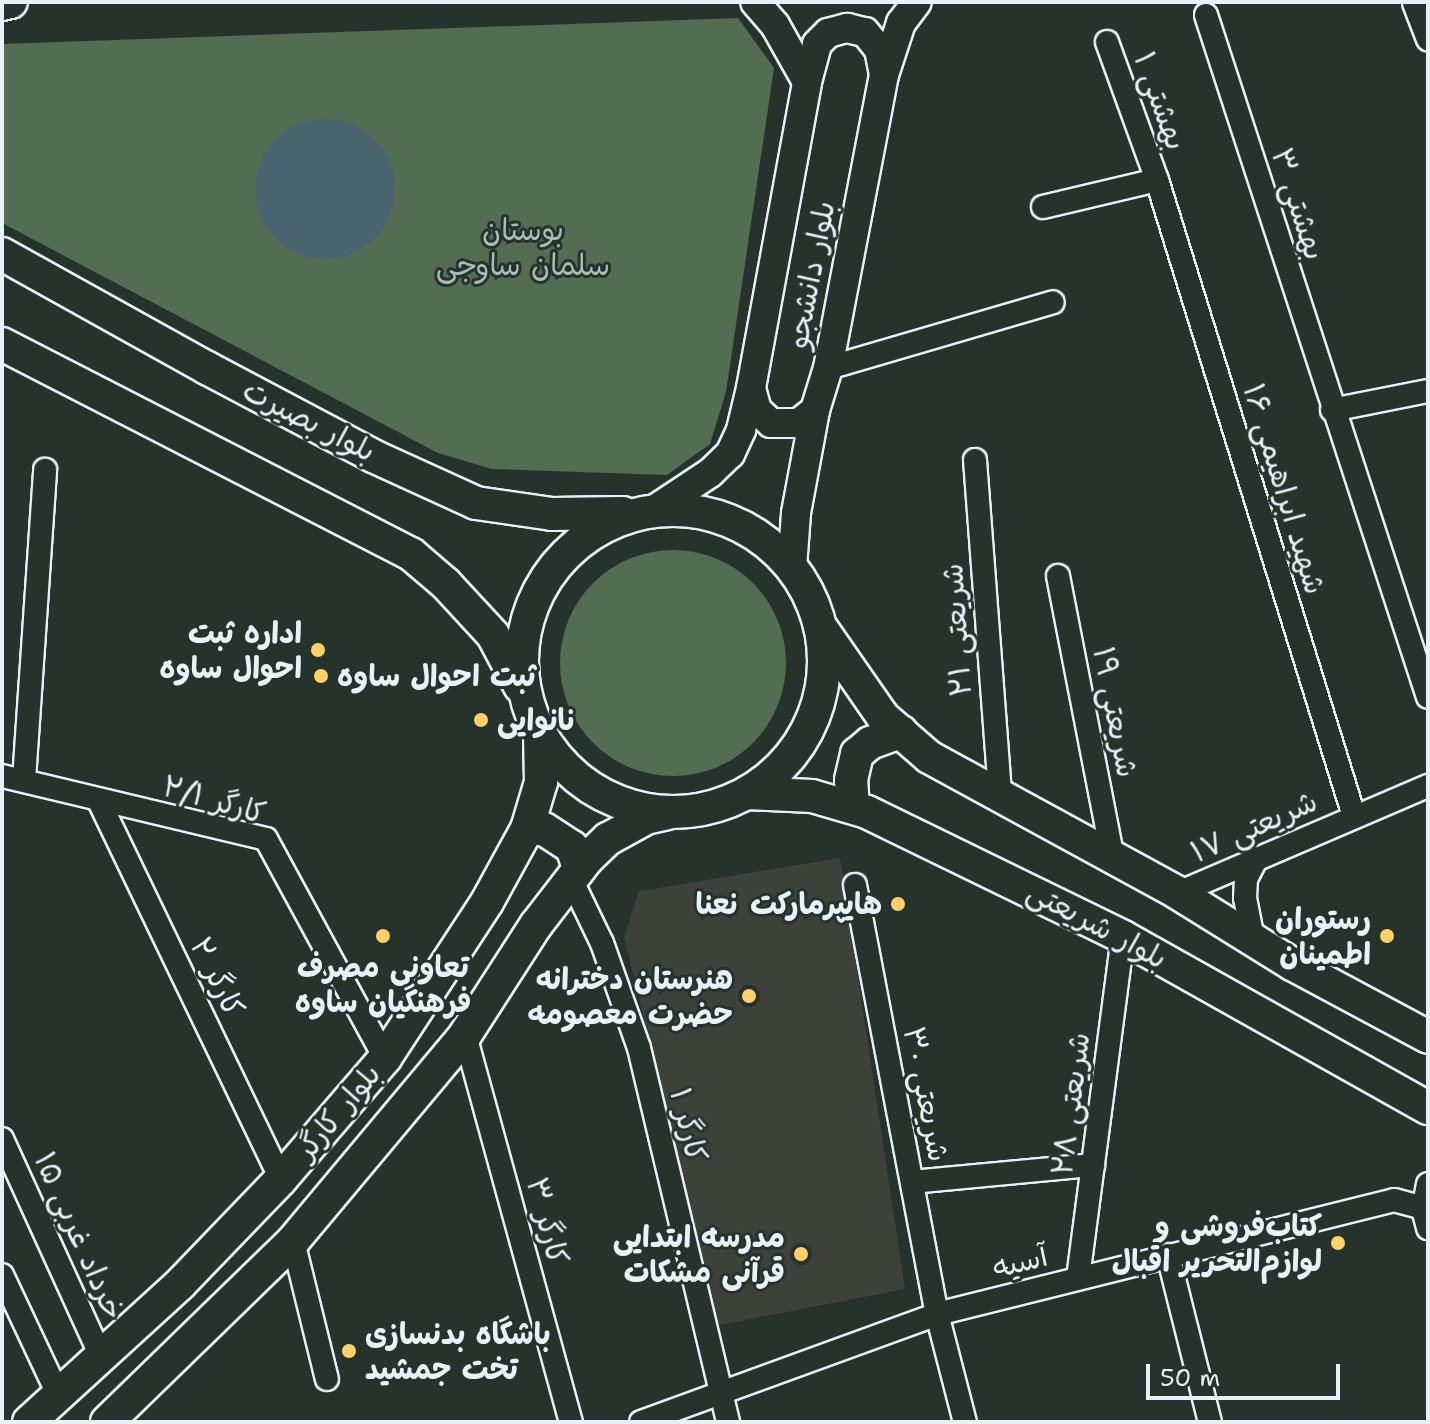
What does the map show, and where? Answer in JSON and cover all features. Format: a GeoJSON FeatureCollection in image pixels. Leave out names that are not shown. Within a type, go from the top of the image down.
{"type":"FeatureCollection","features":[{"type":"Feature","properties":{"kind":"main road"},"geometry":{"type":"LineString","coordinates":[[2,4],[11,2]]}},
{"type":"Feature","properties":{"kind":"main road","name":"بلوار بصیرت"},"geometry":{"type":"LineString","coordinates":[[2,254],[219,375],[373,456],[476,503],[552,514],[685,510],[716,516],[744,528],[770,545],[792,568],[809,596],[820,626]]}},
{"type":"Feature","properties":{"kind":"main road"},"geometry":{"type":"LineString","coordinates":[[2,344],[411,554],[446,584],[493,635],[526,696],[540,733],[553,752],[585,784],[625,804],[669,812],[710,808],[747,793],[781,766],[811,721],[823,669],[820,626]]}},
{"type":"Feature","properties":{"kind":"main road"},"geometry":{"type":"LineString","coordinates":[[526,696],[522,643],[532,605],[551,570],[590,534],[646,512]]}},
{"type":"Feature","properties":{"kind":"main road"},"geometry":{"type":"LineString","coordinates":[[820,626],[883,717],[929,757],[1178,893],[1253,939],[1428,1037]]}},
{"type":"Feature","properties":{"kind":"main road"},"geometry":{"type":"LineString","coordinates":[[853,807],[851,780],[857,754],[870,743],[901,732]]}},
{"type":"Feature","properties":{"kind":"main road","name":"بلوار کارگر"},"geometry":{"type":"LineString","coordinates":[[29,1422],[180,1284],[281,1179],[385,1058],[487,902],[527,829],[541,782],[540,733]]}},
{"type":"Feature","properties":{"kind":"main road","name":"بلوار شریعتی"},"geometry":{"type":"LineString","coordinates":[[747,793],[812,796],[853,807],[1006,877],[1123,937],[1428,1108]]}},
{"type":"Feature","properties":{"kind":"main road","name":"بلوار کارگر"},"geometry":{"type":"LineString","coordinates":[[118,1418],[293,1241],[465,1035],[536,925],[575,874],[608,839],[646,818],[669,812]]}},
{"type":"Feature","properties":{"kind":"main road"},"geometry":{"type":"LineString","coordinates":[[527,829],[544,829],[572,847],[575,874]]}},
{"type":"Feature","properties":{"kind":"street"},"geometry":{"type":"LineString","coordinates":[[755,2],[775,25],[807,82]]}},
{"type":"Feature","properties":{"kind":"street","name":"بلوار دانشجو"},"geometry":{"type":"LineString","coordinates":[[792,568],[796,513],[815,410],[828,368],[884,75],[901,23],[917,2]]}},
{"type":"Feature","properties":{"kind":"street"},"geometry":{"type":"LineString","coordinates":[[1414,3],[1428,39]]}},
{"type":"Feature","properties":{"kind":"street","name":"بهشتی ۳"},"geometry":{"type":"LineString","coordinates":[[1206,15],[1332,410],[1428,697]]}},
{"type":"Feature","properties":{"kind":"street","name":"بلوار دانشجو"},"geometry":{"type":"LineString","coordinates":[[646,512],[710,473],[730,454],[741,430],[807,82],[817,44],[828,33],[847,28],[865,32],[879,49],[884,75]]}},
{"type":"Feature","properties":{"kind":"street","name":"بهشتی ۱"},"geometry":{"type":"LineString","coordinates":[[1107,42],[1157,180]]}},
{"type":"Feature","properties":{"kind":"street"},"geometry":{"type":"LineString","coordinates":[[1043,207],[1157,180]]}},
{"type":"Feature","properties":{"kind":"street","name":"شهید ابراهیمی ۱۶"},"geometry":{"type":"LineString","coordinates":[[1157,180],[1354,816]]}},
{"type":"Feature","properties":{"kind":"street"},"geometry":{"type":"LineString","coordinates":[[828,368],[1053,302]]}},
{"type":"Feature","properties":{"kind":"street"},"geometry":{"type":"LineString","coordinates":[[751,388],[757,410],[771,423],[799,423],[815,410]]}},
{"type":"Feature","properties":{"kind":"street"},"geometry":{"type":"LineString","coordinates":[[1332,410],[1428,391]]}},
{"type":"Feature","properties":{"kind":"street","name":"شریعتی ۲۱"},"geometry":{"type":"LineString","coordinates":[[975,460],[1000,795]]}},
{"type":"Feature","properties":{"kind":"street"},"geometry":{"type":"LineString","coordinates":[[13,778],[45,470]]}},
{"type":"Feature","properties":{"kind":"street","name":"شریعتی ۱۹"},"geometry":{"type":"LineString","coordinates":[[1058,576],[1113,860]]}},
{"type":"Feature","properties":{"kind":"street","name":"کارگر ۲/۱"},"geometry":{"type":"LineString","coordinates":[[13,778],[266,839],[385,1058]]}},
{"type":"Feature","properties":{"kind":"street","name":"شریعتی ۱۷"},"geometry":{"type":"LineString","coordinates":[[1178,893],[1428,786]]}},
{"type":"Feature","properties":{"kind":"street","name":"کارگر ۲"},"geometry":{"type":"LineString","coordinates":[[99,801],[281,1179]]}},
{"type":"Feature","properties":{"kind":"street"},"geometry":{"type":"LineString","coordinates":[[1253,939],[1245,898],[1246,879],[1256,859]]}},
{"type":"Feature","properties":{"kind":"street","name":"کارگر ۱"},"geometry":{"type":"LineString","coordinates":[[575,874],[639,1048],[728,1422]]}},
{"type":"Feature","properties":{"kind":"street","name":"شریعتی ۳۰"},"geometry":{"type":"LineString","coordinates":[[855,885],[937,1314],[965,1422]]}},
{"type":"Feature","properties":{"kind":"street","name":"شریعتی ۲۸"},"geometry":{"type":"LineString","coordinates":[[1078,1278],[1123,937]]}},
{"type":"Feature","properties":{"kind":"street","name":"کارگر ۳"},"geometry":{"type":"LineString","coordinates":[[465,1035],[571,1422]]}},
{"type":"Feature","properties":{"kind":"street","name":"۱۵ خرداد غربی"},"geometry":{"type":"LineString","coordinates":[[2,1139],[102,1358]]}},
{"type":"Feature","properties":{"kind":"street"},"geometry":{"type":"LineString","coordinates":[[912,1182],[1093,1165]]}},
{"type":"Feature","properties":{"kind":"street"},"geometry":{"type":"LineString","coordinates":[[1426,1216],[1428,1184]]}},
{"type":"Feature","properties":{"kind":"street","name":"آسیه"},"geometry":{"type":"LineString","coordinates":[[641,1422],[937,1314],[1394,1200],[1426,1216]]}},
{"type":"Feature","properties":{"kind":"street"},"geometry":{"type":"LineString","coordinates":[[293,1241],[327,1379]]}},
{"type":"Feature","properties":{"kind":"street"},"geometry":{"type":"LineString","coordinates":[[1168,1255],[1210,1422]]}},
{"type":"Feature","properties":{"kind":"street"},"geometry":{"type":"LineString","coordinates":[[2,1275],[59,1396]]}},
{"type":"Feature","properties":{"kind":"shaded area"},"geometry":{"type":"Polygon","coordinates":[[[840,858],[905,1289],[719,1325],[624,937],[639,891],[840,858]]]}},
{"type":"Feature","properties":{"kind":"green space","name":"بوستان سلمان ساوجی"},"geometry":{"type":"Polygon","coordinates":[[[738,18],[774,68],[726,392],[710,444],[667,475],[492,469],[438,453],[2,223],[2,44],[738,18]]]}},
{"type":"Feature","properties":{"kind":"green space"},"geometry":{"type":"Polygon","coordinates":[[[673,550],[716,559],[736,569],[753,583],[767,600],[777,620],[786,663],[777,706],[767,726],[753,743],[736,757],[716,767],[673,776],[630,767],[610,757],[593,743],[579,726],[569,706],[560,663],[569,620],[579,600],[593,583],[610,569],[630,559],[673,550]]]}},
{"type":"Feature","properties":{"kind":"water"},"geometry":{"type":"Polygon","coordinates":[[[325,119],[352,124],[375,139],[390,162],[395,189],[390,216],[375,239],[352,254],[325,259],[298,254],[275,239],[260,216],[255,189],[260,162],[275,139],[298,124],[325,119]]]}},
{"type":"Feature","properties":{"kind":"place","name":"اداره ثبت احوال ساوه"},"geometry":{"type":"Point","coordinates":[318,650]}},
{"type":"Feature","properties":{"kind":"place","name":"ثبت احوال ساوه"},"geometry":{"type":"Point","coordinates":[321,676]}},
{"type":"Feature","properties":{"kind":"place","name":"نانوایی"},"geometry":{"type":"Point","coordinates":[481,720]}},
{"type":"Feature","properties":{"kind":"place","name":"هایپرمارکت نعنا"},"geometry":{"type":"Point","coordinates":[898,904]}},
{"type":"Feature","properties":{"kind":"place","name":"تعاونی مصرف فرهنگیان ساوه"},"geometry":{"type":"Point","coordinates":[383,936]}},
{"type":"Feature","properties":{"kind":"place","name":"رستوران اطمینان"},"geometry":{"type":"Point","coordinates":[1387,936]}},
{"type":"Feature","properties":{"kind":"place","name":"هنرستان دخترانه حضرت معصومه"},"geometry":{"type":"Point","coordinates":[749,996]}},
{"type":"Feature","properties":{"kind":"place","name":"کتاب‌فروشی و لوازم‌التحریر اقبال"},"geometry":{"type":"Point","coordinates":[1338,1243]}},
{"type":"Feature","properties":{"kind":"place","name":"مدرسه ابتدایی قرآنی مشکات"},"geometry":{"type":"Point","coordinates":[801,1254]}},
{"type":"Feature","properties":{"kind":"place","name":"باشگاه بدنسازی تخت جمشید"},"geometry":{"type":"Point","coordinates":[349,1351]}}]}
